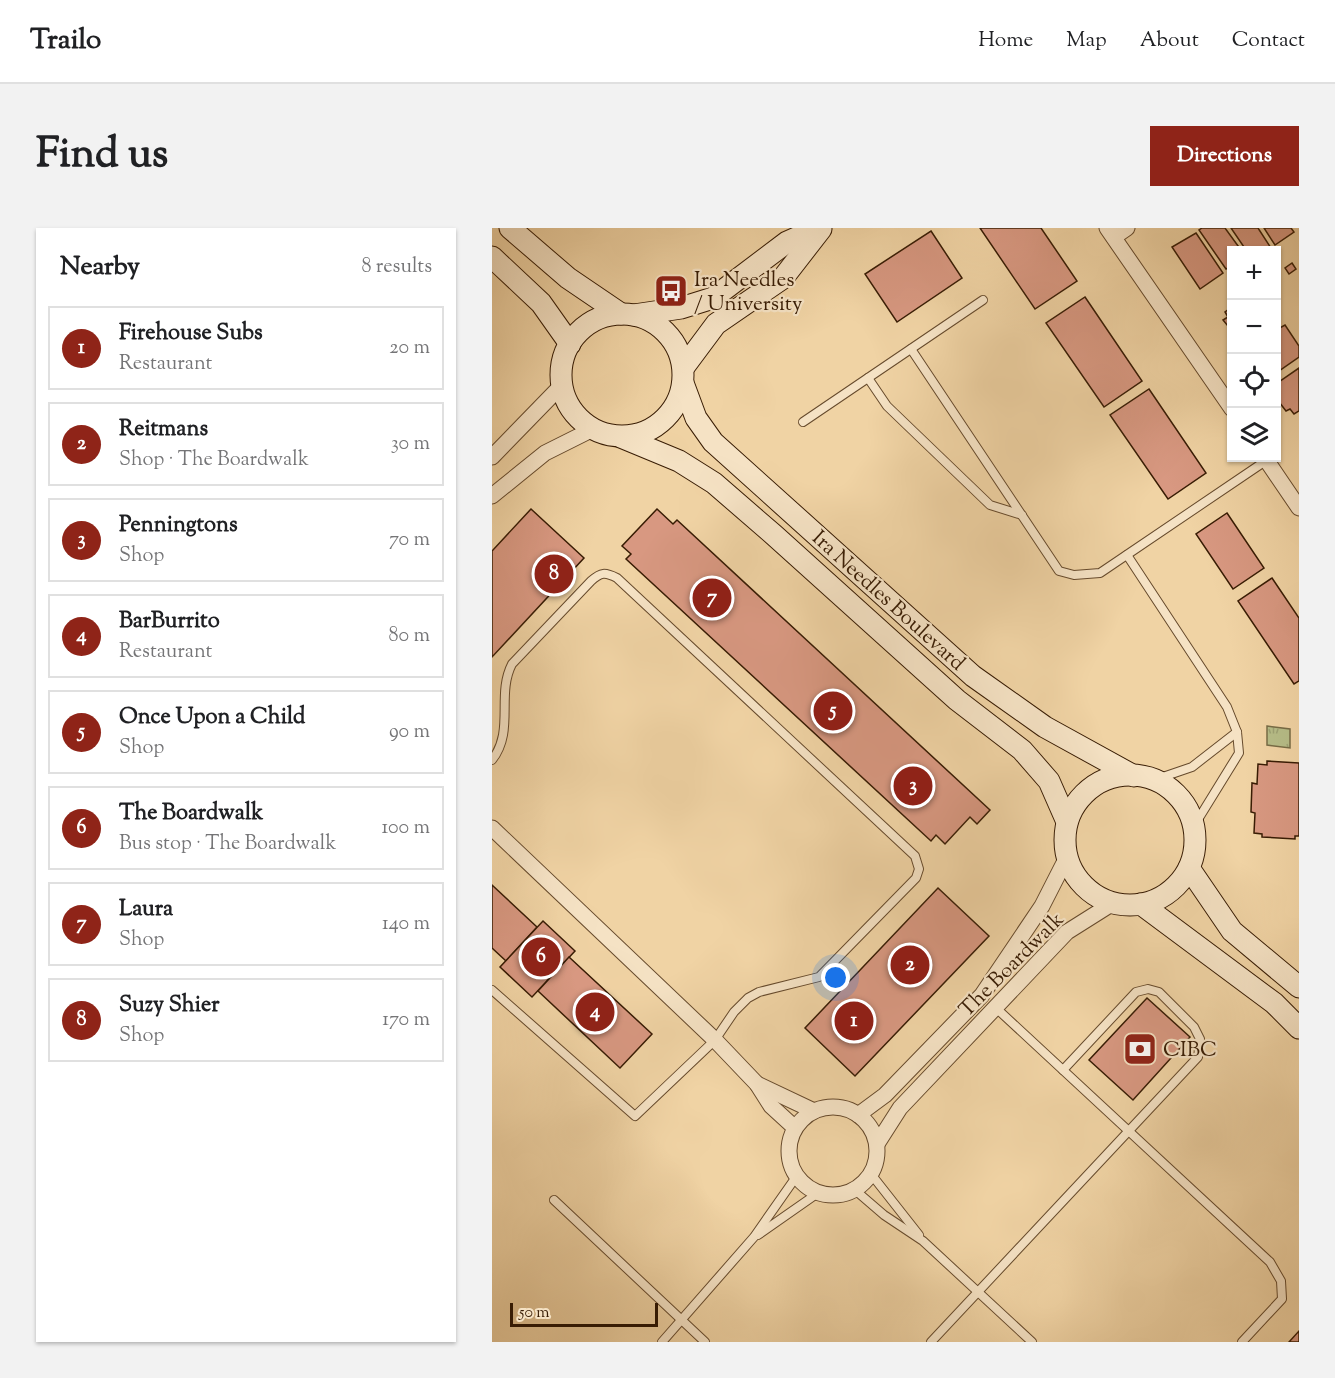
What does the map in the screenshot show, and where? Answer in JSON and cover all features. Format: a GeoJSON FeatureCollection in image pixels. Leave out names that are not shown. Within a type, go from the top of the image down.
{"type":"FeatureCollection","features":[{"type":"Feature","properties":{"kind":"main road"},"geometry":{"type":"LineString","coordinates":[[510,228],[568,278],[628,315],[652,322],[667,333],[678,349],[683,375],[679,400],[662,422],[639,434],[621,437],[593,429],[578,418],[568,403],[562,386],[562,364],[570,344],[583,328],[601,318],[628,315],[681,308],[713,298],[787,242],[820,228]]}},
{"type":"Feature","properties":{"kind":"main road"},"geometry":{"type":"LineString","coordinates":[[683,375],[716,324],[783,278],[820,228]]}},
{"type":"Feature","properties":{"kind":"main road"},"geometry":{"type":"LineString","coordinates":[[492,257],[541,303],[570,344]]}},
{"type":"Feature","properties":{"kind":"main road","name":"Ira Needles Boulevard"},"geometry":{"type":"LineString","coordinates":[[683,375],[696,418],[713,442],[973,676],[1045,727],[1144,778]]}},
{"type":"Feature","properties":{"kind":"main road","name":"Ira Needles Boulevard"},"geometry":{"type":"LineString","coordinates":[[621,437],[679,461],[714,483],[957,700],[1022,750],[1049,781],[1067,822]]}},
{"type":"Feature","properties":{"kind":"main road"},"geometry":{"type":"LineString","coordinates":[[1112,778],[1144,778],[1172,791],[1186,807],[1194,826],[1195,847],[1189,868],[1178,885],[1161,898],[1142,904],[1113,903],[1097,897],[1074,873],[1067,857],[1065,840],[1067,822],[1077,802],[1092,787],[1112,778]]}},
{"type":"Feature","properties":{"kind":"main road"},"geometry":{"type":"LineString","coordinates":[[1189,868],[1232,931],[1299,987]]}},
{"type":"Feature","properties":{"kind":"main road"},"geometry":{"type":"LineString","coordinates":[[1142,904],[1274,1003],[1299,1028]]}},
{"type":"Feature","properties":{"kind":"street"},"geometry":{"type":"LineString","coordinates":[[1127,228],[1110,233],[1231,408]]}},
{"type":"Feature","properties":{"kind":"street"},"geometry":{"type":"LineString","coordinates":[[492,457],[562,386]]}},
{"type":"Feature","properties":{"kind":"street"},"geometry":{"type":"LineString","coordinates":[[492,496],[545,453],[593,429]]}},
{"type":"Feature","properties":{"kind":"street"},"geometry":{"type":"LineString","coordinates":[[1268,462],[1299,508]]}},
{"type":"Feature","properties":{"kind":"street"},"geometry":{"type":"LineString","coordinates":[[492,828],[715,1040],[757,1084],[771,1107],[795,1128]]}},
{"type":"Feature","properties":{"kind":"street","name":"The Boardwalk"},"geometry":{"type":"LineString","coordinates":[[858,1115],[885,1095],[982,995],[1042,906],[1067,857]]}},
{"type":"Feature","properties":{"kind":"street","name":"The Boardwalk"},"geometry":{"type":"LineString","coordinates":[[877,1144],[900,1108],[1067,932],[1113,903]]}},
{"type":"Feature","properties":{"kind":"street"},"geometry":{"type":"LineString","coordinates":[[757,1084],[813,1111]]}},
{"type":"Feature","properties":{"kind":"street"},"geometry":{"type":"LineString","coordinates":[[828,1107],[844,1108],[858,1115],[873,1132],[877,1144],[877,1159],[871,1174],[855,1190],[831,1196],[818,1193],[796,1177],[789,1158],[791,1137],[795,1128],[813,1111],[828,1107]]}},
{"type":"Feature","properties":{"kind":"lane"},"geometry":{"type":"LineString","coordinates":[[803,422],[982,300]]}},
{"type":"Feature","properties":{"kind":"lane"},"geometry":{"type":"LineString","coordinates":[[911,349],[1059,571],[1074,575],[1100,573],[1262,462]]}},
{"type":"Feature","properties":{"kind":"lane"},"geometry":{"type":"LineString","coordinates":[[868,378],[886,406],[990,505],[1022,514]]}},
{"type":"Feature","properties":{"kind":"lane"},"geometry":{"type":"LineString","coordinates":[[1127,555],[1227,706],[1237,732],[1239,753],[1194,826]]}},
{"type":"Feature","properties":{"kind":"lane"},"geometry":{"type":"LineString","coordinates":[[492,760],[505,736],[506,677],[512,664],[591,581],[600,573],[607,573],[617,578],[915,856],[919,869],[916,878],[819,978],[754,995],[734,1012],[715,1040],[635,1116],[492,990]]}},
{"type":"Feature","properties":{"kind":"lane"},"geometry":{"type":"LineString","coordinates":[[1144,778],[1192,767],[1237,732]]}},
{"type":"Feature","properties":{"kind":"lane"},"geometry":{"type":"LineString","coordinates":[[931,1342],[1198,1057],[1200,1040],[1194,1027],[1158,992],[1148,989],[1136,992],[1063,1070]]}},
{"type":"Feature","properties":{"kind":"lane"},"geometry":{"type":"LineString","coordinates":[[996,1008],[1270,1262],[1281,1281],[1282,1299],[1242,1342]]}},
{"type":"Feature","properties":{"kind":"lane"},"geometry":{"type":"LineString","coordinates":[[871,1174],[923,1241]]}},
{"type":"Feature","properties":{"kind":"lane"},"geometry":{"type":"LineString","coordinates":[[662,1342],[754,1238],[796,1177]]}},
{"type":"Feature","properties":{"kind":"lane"},"geometry":{"type":"LineString","coordinates":[[855,1190],[884,1215],[923,1241],[1032,1342]]}},
{"type":"Feature","properties":{"kind":"lane"},"geometry":{"type":"LineString","coordinates":[[754,1238],[818,1193]]}},
{"type":"Feature","properties":{"kind":"lane"},"geometry":{"type":"LineString","coordinates":[[554,1200],[705,1342]]}},
{"type":"Feature","properties":{"kind":"green space"},"geometry":{"type":"Polygon","coordinates":[[[1267,726],[1290,729],[1290,748],[1267,745],[1267,726]]]}},
{"type":"Feature","properties":{"kind":"building"},"geometry":{"type":"Polygon","coordinates":[[[980,228],[1041,228],[1077,281],[1035,309],[980,228]]]}},
{"type":"Feature","properties":{"kind":"building"},"geometry":{"type":"Polygon","coordinates":[[[1225,228],[1238,246],[1227,246],[1227,268],[1226,269],[1199,230],[1225,228]]]}},
{"type":"Feature","properties":{"kind":"building"},"geometry":{"type":"Polygon","coordinates":[[[1231,228],[1258,228],[1270,246],[1243,246],[1231,228]]]}},
{"type":"Feature","properties":{"kind":"building"},"geometry":{"type":"Polygon","coordinates":[[[1264,228],[1291,228],[1294,232],[1275,245],[1264,228]]]}},
{"type":"Feature","properties":{"kind":"building"},"geometry":{"type":"Polygon","coordinates":[[[931,231],[962,278],[897,322],[865,274],[931,231]]]}},
{"type":"Feature","properties":{"kind":"building"},"geometry":{"type":"Polygon","coordinates":[[[1196,233],[1223,273],[1200,289],[1172,247],[1196,233]]]}},
{"type":"Feature","properties":{"kind":"building"},"geometry":{"type":"Polygon","coordinates":[[[1292,263],[1296,269],[1289,274],[1285,268],[1292,263]]]}},
{"type":"Feature","properties":{"kind":"building"},"geometry":{"type":"Polygon","coordinates":[[[1085,297],[1142,381],[1104,407],[1046,323],[1085,297]]]}},
{"type":"Feature","properties":{"kind":"building"},"geometry":{"type":"Polygon","coordinates":[[[1285,325],[1299,346],[1299,357],[1281,370],[1281,354],[1281,327],[1285,325]]]}},
{"type":"Feature","properties":{"kind":"building"},"geometry":{"type":"Polygon","coordinates":[[[1299,368],[1299,411],[1294,414],[1290,409],[1286,411],[1281,404],[1281,381],[1299,368]]]}},
{"type":"Feature","properties":{"kind":"building"},"geometry":{"type":"Polygon","coordinates":[[[1149,389],[1206,473],[1168,499],[1110,415],[1149,389]]]}},
{"type":"Feature","properties":{"kind":"building"},"geometry":{"type":"Polygon","coordinates":[[[531,509],[584,558],[492,657],[492,551],[531,509]]]}},
{"type":"Feature","properties":{"kind":"building"},"geometry":{"type":"Polygon","coordinates":[[[657,509],[673,524],[677,520],[990,810],[977,824],[970,817],[945,844],[936,835],[931,841],[626,559],[631,554],[622,546],[657,509]]]}},
{"type":"Feature","properties":{"kind":"building"},"geometry":{"type":"Polygon","coordinates":[[[1227,513],[1264,568],[1233,589],[1196,534],[1227,513]]]}},
{"type":"Feature","properties":{"kind":"building"},"geometry":{"type":"Polygon","coordinates":[[[1272,578],[1299,618],[1299,681],[1294,684],[1238,601],[1272,578]]]}},
{"type":"Feature","properties":{"kind":"building"},"geometry":{"type":"Polygon","coordinates":[[[1267,761],[1299,763],[1299,836],[1295,836],[1295,839],[1262,837],[1262,834],[1254,833],[1255,813],[1251,812],[1252,783],[1257,784],[1258,764],[1267,765],[1267,761]]]}},
{"type":"Feature","properties":{"kind":"building"},"geometry":{"type":"Polygon","coordinates":[[[492,885],[537,927],[506,961],[492,948],[492,885]]]}},
{"type":"Feature","properties":{"kind":"building"},"geometry":{"type":"Polygon","coordinates":[[[938,888],[989,936],[855,1076],[805,1028],[938,888]]]}},
{"type":"Feature","properties":{"kind":"building"},"geometry":{"type":"Polygon","coordinates":[[[543,921],[575,951],[532,997],[500,967],[543,921]]]}},
{"type":"Feature","properties":{"kind":"building"},"geometry":{"type":"Polygon","coordinates":[[[569,957],[652,1034],[620,1068],[538,991],[569,957]]]}},
{"type":"Feature","properties":{"kind":"building","name":"CIBC"},"geometry":{"type":"Polygon","coordinates":[[[1147,998],[1190,1037],[1133,1100],[1089,1060],[1147,998]]]}},
{"type":"Feature","properties":{"kind":"building"},"geometry":{"type":"Polygon","coordinates":[[[1299,1331],[1299,1342],[1289,1342],[1299,1331]]]}},
{"type":"Feature","properties":{"kind":"place","name":"Ira Needles / University"},"geometry":{"type":"Point","coordinates":[671,291]}},
{"type":"Feature","properties":{"kind":"place","name":"Suzy Shier"},"geometry":{"type":"Point","coordinates":[554,574]}},
{"type":"Feature","properties":{"kind":"place","name":"Laura"},"geometry":{"type":"Point","coordinates":[712,598]}},
{"type":"Feature","properties":{"kind":"place","name":"Once Upon a Child"},"geometry":{"type":"Point","coordinates":[833,711]}},
{"type":"Feature","properties":{"kind":"place","name":"Penningtons"},"geometry":{"type":"Point","coordinates":[913,786]}},
{"type":"Feature","properties":{"kind":"place","name":"The Boardwalk"},"geometry":{"type":"Point","coordinates":[541,957]}},
{"type":"Feature","properties":{"kind":"place","name":"Reitmans"},"geometry":{"type":"Point","coordinates":[910,965]}},
{"type":"Feature","properties":{"kind":"place","name":"BarBurrito"},"geometry":{"type":"Point","coordinates":[595,1012]}},
{"type":"Feature","properties":{"kind":"place","name":"Firehouse Subs"},"geometry":{"type":"Point","coordinates":[854,1021]}},
{"type":"Feature","properties":{"kind":"place","name":"CIBC"},"geometry":{"type":"Point","coordinates":[1140,1049]}}]}
